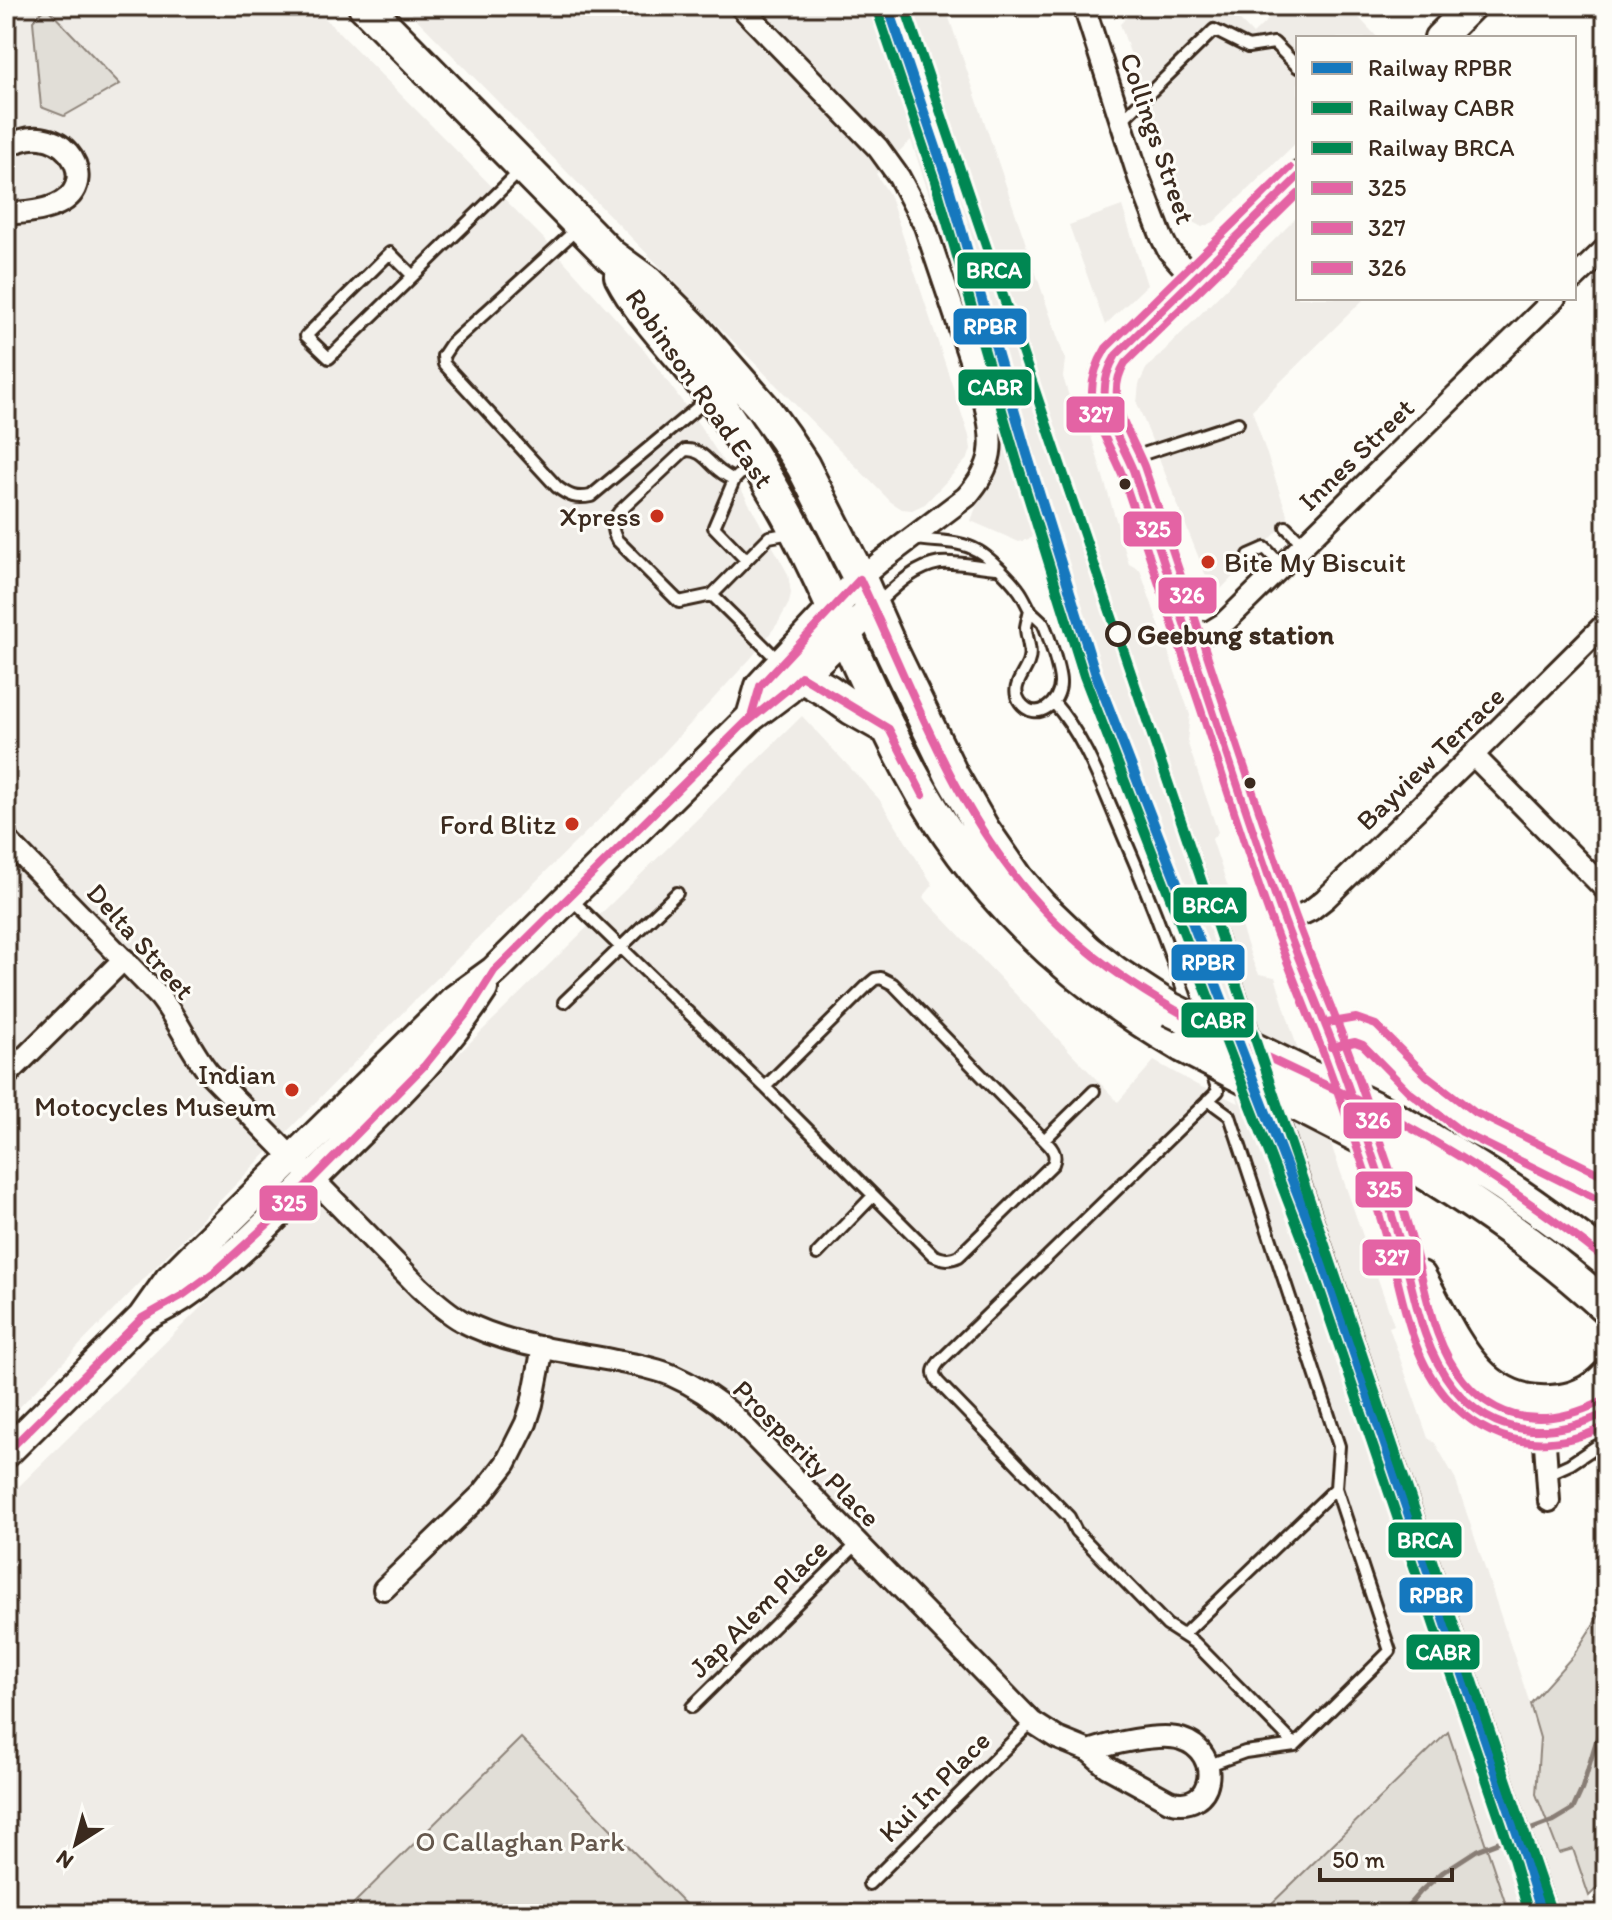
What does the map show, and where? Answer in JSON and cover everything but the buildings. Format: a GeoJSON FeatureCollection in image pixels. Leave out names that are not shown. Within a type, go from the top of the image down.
{"type":"FeatureCollection","features":[{"type":"Feature","properties":{"kind":"main road","name":"Robinson Road East"},"geometry":{"type":"LineString","coordinates":[[365,6],[611,256],[648,283],[712,349],[763,408],[803,466],[867,593],[952,776],[1008,867],[1040,906],[1088,952],[1124,980],[1170,1009],[1430,1138],[1538,1207],[1606,1260]]}},
{"type":"Feature","properties":{"kind":"main road"},"geometry":{"type":"LineString","coordinates":[[1441,36],[1471,6]]}},
{"type":"Feature","properties":{"kind":"main road"},"geometry":{"type":"LineString","coordinates":[[1296,179],[1116,355],[1104,377],[1103,397],[1129,459],[1284,923],[1329,1035],[1399,1237],[1412,1291],[1437,1361],[1455,1389],[1476,1409],[1504,1425],[1521,1430],[1560,1431],[1575,1428],[1606,1413]]}},
{"type":"Feature","properties":{"kind":"main road","name":"Robinson Road East"},"geometry":{"type":"LineString","coordinates":[[611,256],[631,295],[712,396],[744,470],[838,621],[927,802],[948,836],[1000,902],[1089,985],[1155,1030],[1195,1043],[1441,1181],[1548,1258],[1606,1307]]}},
{"type":"Feature","properties":{"kind":"main road"},"geometry":{"type":"LineString","coordinates":[[6,1453],[142,1318],[169,1280],[454,1000],[494,971],[751,717],[787,690],[791,670],[867,593]]}},
{"type":"Feature","properties":{"kind":"main road"},"geometry":{"type":"LineString","coordinates":[[791,670],[889,729]]}},
{"type":"Feature","properties":{"kind":"main road"},"geometry":{"type":"LineString","coordinates":[[142,1318],[183,1295],[217,1270],[271,1221],[425,1065],[468,1012],[494,971]]}},
{"type":"Feature","properties":{"kind":"main road"},"geometry":{"type":"LineString","coordinates":[[1399,1237],[1456,1339],[1492,1383],[1515,1397],[1542,1401],[1577,1396],[1606,1375]]}},
{"type":"Feature","properties":{"kind":"street"},"geometry":{"type":"LineString","coordinates":[[740,6],[878,148],[899,177],[925,226],[991,425],[990,459],[984,474],[966,497],[912,538],[867,593]]}},
{"type":"Feature","properties":{"kind":"street","name":"Collings Street"},"geometry":{"type":"LineString","coordinates":[[1088,8],[1121,121],[1162,238],[1168,250],[1194,279]]}},
{"type":"Feature","properties":{"kind":"street"},"geometry":{"type":"LineString","coordinates":[[6,148],[33,137],[53,141],[70,154],[77,170],[74,188],[64,201],[37,211],[6,214]]}},
{"type":"Feature","properties":{"kind":"street"},"geometry":{"type":"LineString","coordinates":[[1576,277],[1606,248]]}},
{"type":"Feature","properties":{"kind":"street","name":"Innes Street"},"geometry":{"type":"LineString","coordinates":[[1190,638],[1224,623],[1553,300]]}},
{"type":"Feature","properties":{"kind":"street","name":"Bayview Terrace"},"geometry":{"type":"LineString","coordinates":[[1284,923],[1311,910],[1325,899],[1606,623]]}},
{"type":"Feature","properties":{"kind":"street"},"geometry":{"type":"LineString","coordinates":[[1473,755],[1606,890]]}},
{"type":"Feature","properties":{"kind":"street","name":"Delta Street"},"geometry":{"type":"LineString","coordinates":[[6,839],[169,1008],[201,1063],[293,1158]]}},
{"type":"Feature","properties":{"kind":"street"},"geometry":{"type":"LineString","coordinates":[[6,1076],[124,959]]}},
{"type":"Feature","properties":{"kind":"street"},"geometry":{"type":"LineString","coordinates":[[1329,1035],[1356,1030],[1370,1035],[1418,1084],[1452,1112],[1482,1130],[1606,1190]]}},
{"type":"Feature","properties":{"kind":"street","name":"Prosperity Place"},"geometry":{"type":"LineString","coordinates":[[293,1158],[419,1287],[450,1314],[494,1335],[669,1374],[703,1392],[733,1415],[1032,1722],[1057,1738],[1089,1751],[1130,1781],[1179,1804],[1202,1795],[1208,1780],[1209,1765]]}},
{"type":"Feature","properties":{"kind":"street"},"geometry":{"type":"LineString","coordinates":[[384,1589],[482,1494],[506,1463],[529,1413],[543,1347]]}},
{"type":"Feature","properties":{"kind":"street"},"geometry":{"type":"LineString","coordinates":[[1542,1401],[1549,1501]]}},
{"type":"Feature","properties":{"kind":"street"},"geometry":{"type":"LineString","coordinates":[[1089,1751],[1110,1743],[1176,1737],[1199,1749],[1209,1765]]}},
{"type":"Feature","properties":{"kind":"lane"},"geometry":{"type":"LineString","coordinates":[[1121,121],[1214,30],[1248,47],[1274,43],[1296,65]]}},
{"type":"Feature","properties":{"kind":"lane"},"geometry":{"type":"LineString","coordinates":[[413,276],[390,253],[306,336],[329,358],[413,276],[524,167]]}},
{"type":"Feature","properties":{"kind":"lane"},"geometry":{"type":"LineString","coordinates":[[581,225],[451,344],[443,356],[444,364],[557,487],[569,496],[580,498],[591,496],[712,396]]}},
{"type":"Feature","properties":{"kind":"lane"},"geometry":{"type":"LineString","coordinates":[[1129,459],[1238,423]]}},
{"type":"Feature","properties":{"kind":"lane"},"geometry":{"type":"LineString","coordinates":[[744,470],[720,472],[701,453],[685,450],[612,521],[612,532],[679,602],[712,595],[746,560],[783,535]]}},
{"type":"Feature","properties":{"kind":"lane"},"geometry":{"type":"LineString","coordinates":[[744,470],[714,527],[746,560]]}},
{"type":"Feature","properties":{"kind":"lane"},"geometry":{"type":"LineString","coordinates":[[1286,527],[1304,545]]}},
{"type":"Feature","properties":{"kind":"lane"},"geometry":{"type":"LineString","coordinates":[[912,538],[949,542],[979,552],[1018,589],[1043,624],[1059,672],[1060,686],[1054,703],[1043,710],[1034,711],[1026,708],[1017,694],[1019,678],[1030,657],[1026,629],[1030,609]]}},
{"type":"Feature","properties":{"kind":"lane"},"geometry":{"type":"LineString","coordinates":[[1249,555],[1265,548],[1282,566]]}},
{"type":"Feature","properties":{"kind":"lane"},"geometry":{"type":"LineString","coordinates":[[867,593],[939,563],[997,568]]}},
{"type":"Feature","properties":{"kind":"lane"},"geometry":{"type":"LineString","coordinates":[[712,595],[791,670]]}},
{"type":"Feature","properties":{"kind":"lane"},"geometry":{"type":"LineString","coordinates":[[1054,703],[1072,725],[1095,769],[1153,906],[1195,1043],[1218,1091],[939,1362],[933,1375],[1167,1625],[1195,1643],[1295,1745]]}},
{"type":"Feature","properties":{"kind":"lane"},"geometry":{"type":"LineString","coordinates":[[564,1002],[677,893]]}},
{"type":"Feature","properties":{"kind":"lane"},"geometry":{"type":"LineString","coordinates":[[569,898],[933,1255],[942,1259],[959,1256],[1055,1160],[1053,1149],[893,984],[881,978],[869,984],[765,1087]]}},
{"type":"Feature","properties":{"kind":"lane"},"geometry":{"type":"LineString","coordinates":[[1044,1140],[1094,1091]]}},
{"type":"Feature","properties":{"kind":"lane"},"geometry":{"type":"LineString","coordinates":[[1208,1100],[1230,1116],[1285,1281],[1339,1446],[1336,1488],[1390,1651],[1295,1745],[1245,1752],[1209,1765]]}},
{"type":"Feature","properties":{"kind":"lane"},"geometry":{"type":"LineString","coordinates":[[817,1254],[873,1196]]}},
{"type":"Feature","properties":{"kind":"lane"},"geometry":{"type":"LineString","coordinates":[[1548,1474],[1570,1464],[1606,1440]]}},
{"type":"Feature","properties":{"kind":"lane"},"geometry":{"type":"LineString","coordinates":[[1183,1635],[1336,1488]]}},
{"type":"Feature","properties":{"kind":"lane","name":"Jap Alem Place"},"geometry":{"type":"LineString","coordinates":[[692,1707],[858,1543]]}},
{"type":"Feature","properties":{"kind":"lane","name":"Kui In Place"},"geometry":{"type":"LineString","coordinates":[[869,1884],[1032,1722]]}},
{"type":"Feature","properties":{"kind":"shaded area"},"geometry":{"type":"Polygon","coordinates":[[[6,6],[313,6],[545,240],[646,352],[740,487],[788,574],[791,593],[778,623],[752,657],[632,787],[413,1002],[6,1421],[6,6]]]}},
{"type":"Feature","properties":{"kind":"shaded area"},"geometry":{"type":"Polygon","coordinates":[[[404,6],[945,6],[1065,359],[1063,377],[1077,422],[1086,419],[1129,564],[1140,570],[1190,715],[1187,741],[1218,832],[1212,839],[1253,962],[1259,974],[1275,977],[1394,1325],[1389,1327],[1428,1438],[1435,1443],[1455,1478],[1530,1704],[1540,1738],[1536,1794],[1559,1853],[1573,1849],[1595,1914],[1509,1914],[1505,1898],[1310,1867],[1261,1914],[695,1914],[521,1738],[343,1914],[6,1914],[6,1499],[802,716],[879,799],[933,885],[923,897],[1118,1102],[1154,1061],[1197,1085],[1239,1103],[1100,729],[1035,537],[1019,542],[971,521],[981,493],[993,478],[1001,452],[1003,418],[911,140],[876,174],[889,194],[971,449],[968,458],[925,504],[912,510],[902,509],[891,502],[404,6]]]}},
{"type":"Feature","properties":{"kind":"shaded area"},"geometry":{"type":"Polygon","coordinates":[[[1139,6],[1226,6],[1253,34],[1282,6],[1348,6],[1376,36],[1296,36],[1296,143],[1214,222],[1202,227],[1189,220],[1120,24],[1139,6]]]}},
{"type":"Feature","properties":{"kind":"shaded area"},"geometry":{"type":"Polygon","coordinates":[[[1122,206],[1147,285],[1105,325],[1069,225],[1122,206]]]}},
{"type":"Feature","properties":{"kind":"shaded area"},"geometry":{"type":"Polygon","coordinates":[[[1296,218],[1296,300],[1363,300],[1252,410],[1289,520],[1214,596],[1137,403],[1139,384],[1146,369],[1296,218]]]}},
{"type":"Feature","properties":{"kind":"green space"},"geometry":{"type":"Polygon","coordinates":[[[46,7],[120,84],[64,116],[41,107],[33,21],[46,7]]]}},
{"type":"Feature","properties":{"kind":"green space"},"geometry":{"type":"Polygon","coordinates":[[[1606,1605],[1606,1879],[1589,1896],[1573,1849],[1559,1853],[1536,1794],[1540,1738],[1530,1704],[1573,1656],[1606,1605]]]}},
{"type":"Feature","properties":{"kind":"green space"},"geometry":{"type":"Polygon","coordinates":[[[1448,1732],[1509,1914],[1261,1914],[1448,1732]]]}},
{"type":"Feature","properties":{"kind":"green space","name":"O Callaghan Park"},"geometry":{"type":"Polygon","coordinates":[[[521,1738],[695,1914],[343,1914],[521,1738]]]}},
{"type":"Feature","properties":{"kind":"waterway"},"geometry":{"type":"LineString","coordinates":[[1401,1914],[1443,1872],[1477,1850],[1553,1821],[1573,1809],[1606,1709]]}},
{"type":"Feature","properties":{"kind":"railway"},"geometry":{"type":"LineString","coordinates":[[906,6],[1556,1914]]}},
{"type":"Feature","properties":{"kind":"rail line","name":"RPBR"},"geometry":{"type":"LineString","coordinates":[[888,6],[946,177],[1095,672],[1315,1239],[1542,1914]]}},
{"type":"Feature","properties":{"kind":"rail line","name":"CABR"},"geometry":{"type":"LineString","coordinates":[[877,10],[935,181],[1084,676],[1304,1243],[1512,1855],[1529,1914]]}},
{"type":"Feature","properties":{"kind":"rail line","name":"BRCA"},"geometry":{"type":"LineString","coordinates":[[906,10],[1552,1914]]}},
{"type":"Feature","properties":{"kind":"transit line","name":"327"},"geometry":{"type":"LineString","coordinates":[[1290,168],[1106,348],[1093,382],[1095,412],[1122,474],[1259,886],[1369,1182],[1411,1331],[1426,1367],[1447,1398],[1464,1414],[1501,1436],[1542,1442],[1584,1435],[1606,1426]]}},
{"type":"Feature","properties":{"kind":"transit line","name":"325"},"geometry":{"type":"LineString","coordinates":[[1296,179],[1116,355],[1105,386],[1108,414],[1133,470],[1279,906],[1336,1052],[1378,1172],[1421,1322],[1434,1356],[1453,1387],[1469,1404],[1505,1425],[1544,1430],[1565,1427],[1606,1413]]}},
{"type":"Feature","properties":{"kind":"transit line","name":"326"},"geometry":{"type":"LineString","coordinates":[[1296,196],[1125,363],[1117,389],[1121,415],[1144,466],[1289,898],[1394,1182],[1445,1352],[1464,1381],[1479,1396],[1511,1414],[1546,1418],[1601,1402]]}},
{"type":"Feature","properties":{"kind":"transit line","name":"325"},"geometry":{"type":"LineString","coordinates":[[6,1453],[142,1318],[183,1295],[217,1270],[271,1221],[425,1065],[468,1012],[494,971],[751,717],[760,686],[860,579],[938,750],[983,832],[1040,906],[1076,941],[1115,972],[1200,1024],[1379,1111],[1439,1144],[1524,1199],[1606,1260]]}},
{"type":"Feature","properties":{"kind":"transit line","name":"325"},"geometry":{"type":"LineString","coordinates":[[744,725],[801,676],[889,729],[923,795]]}},
{"type":"Feature","properties":{"kind":"transit line","name":"326"},"geometry":{"type":"LineString","coordinates":[[1327,1023],[1356,1018],[1376,1025],[1426,1075],[1474,1112],[1606,1177]]}},
{"type":"Feature","properties":{"kind":"transit line","name":"327"},"geometry":{"type":"LineString","coordinates":[[1331,1047],[1355,1042],[1363,1045],[1409,1092],[1462,1132],[1601,1201]]}},
{"type":"Feature","properties":{"kind":"place","name":"Xpress"},"geometry":{"type":"Point","coordinates":[657,516]}},
{"type":"Feature","properties":{"kind":"place","name":"Bite My Biscuit"},"geometry":{"type":"Point","coordinates":[1208,562]}},
{"type":"Feature","properties":{"kind":"place","name":"Geebung station"},"geometry":{"type":"Point","coordinates":[1118,634]}},
{"type":"Feature","properties":{"kind":"place","name":"Ford Blitz"},"geometry":{"type":"Point","coordinates":[572,824]}},
{"type":"Feature","properties":{"kind":"place","name":"Indian Motocycles Museum"},"geometry":{"type":"Point","coordinates":[292,1090]}}]}
